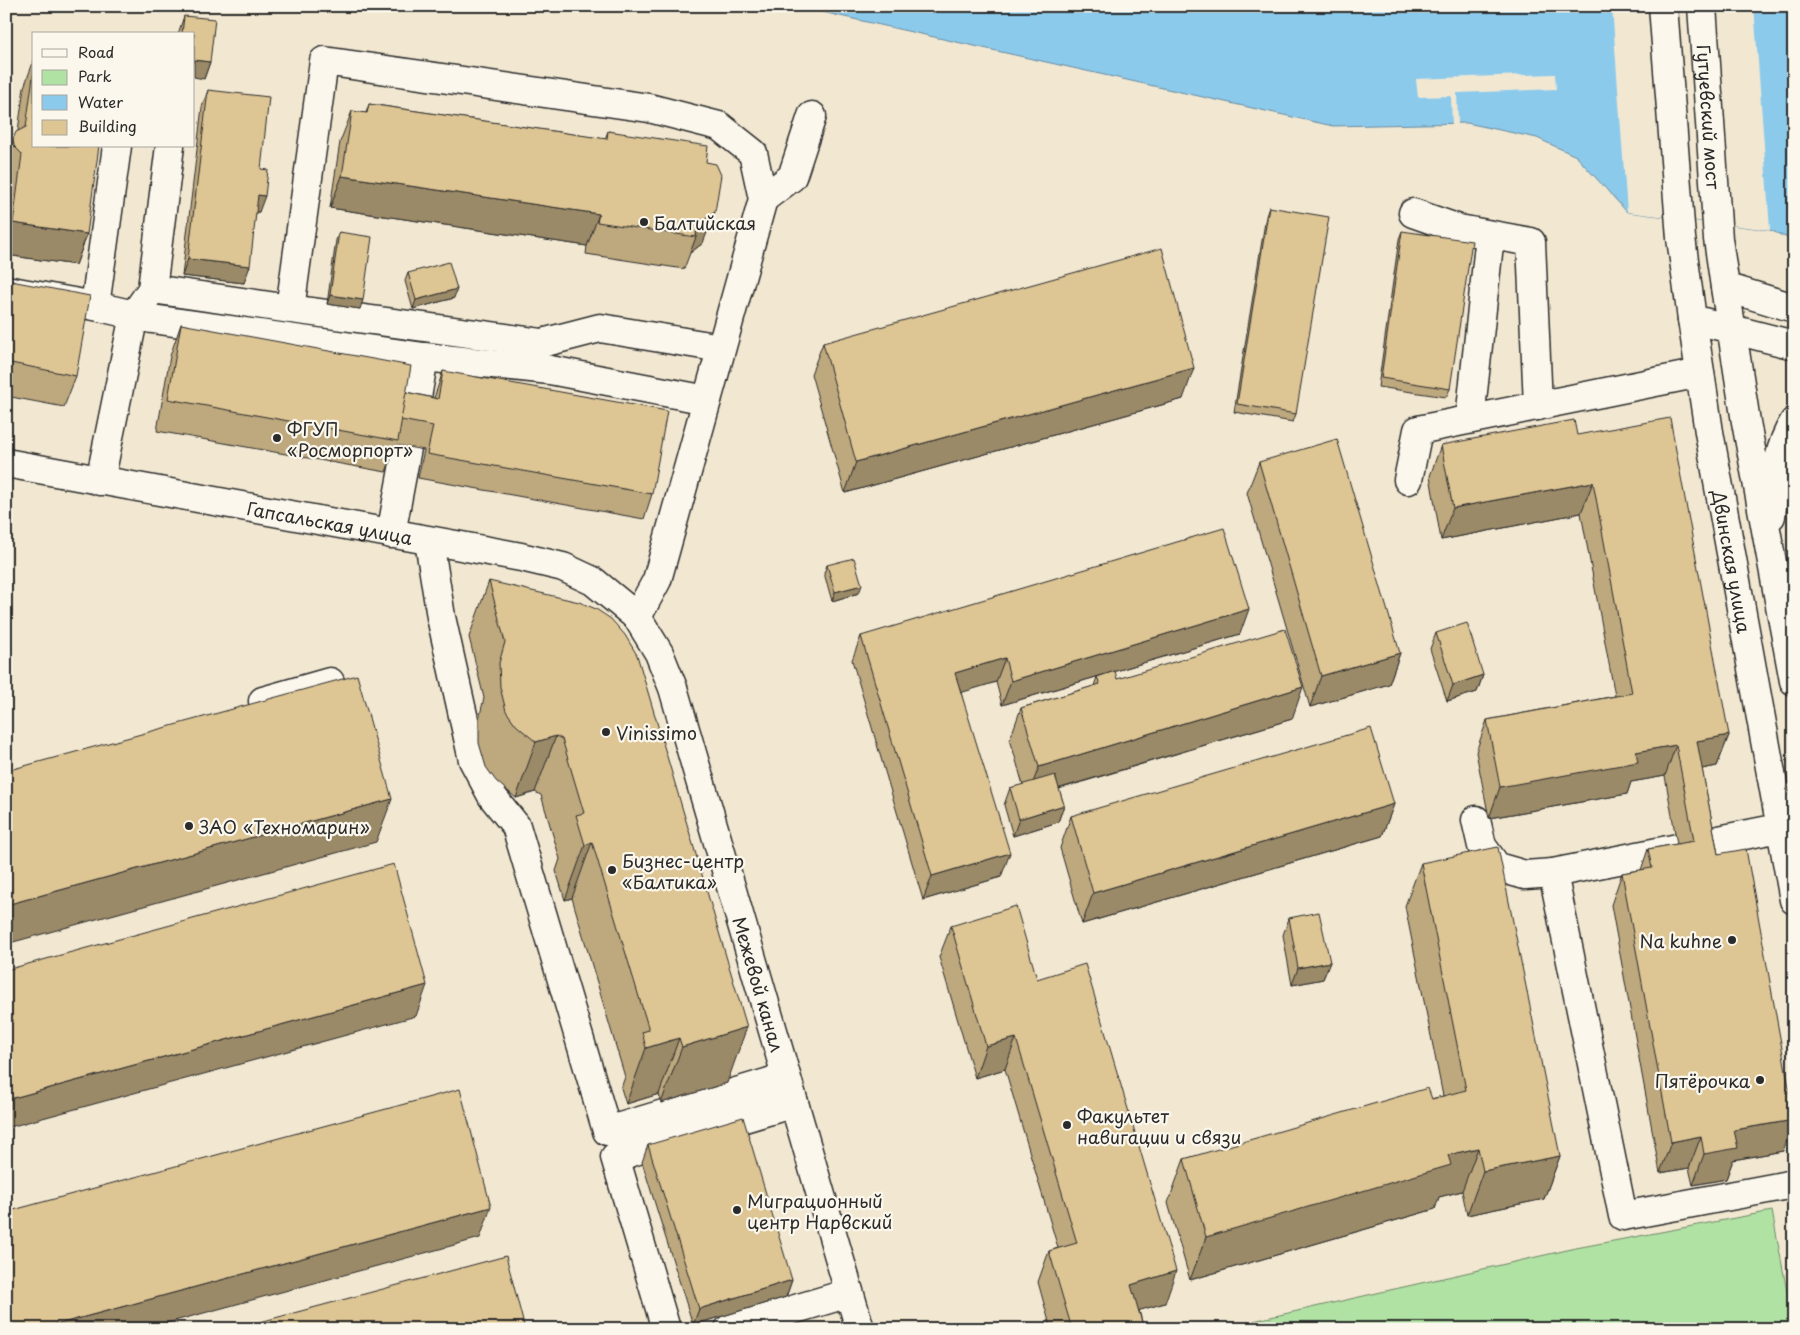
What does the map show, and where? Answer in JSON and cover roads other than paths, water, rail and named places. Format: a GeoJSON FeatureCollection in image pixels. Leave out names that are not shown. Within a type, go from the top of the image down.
{"type":"FeatureCollection","features":[{"type":"Feature","properties":{"kind":"street","name":"Двинская улица"},"geometry":{"type":"LineString","coordinates":[[1663,6],[1679,223],[1708,432],[1787,827],[1794,900]]}},
{"type":"Feature","properties":{"kind":"street","name":"Гутуевский мост"},"geometry":{"type":"LineString","coordinates":[[1702,6],[1717,229],[1725,287]]}},
{"type":"Feature","properties":{"kind":"street"},"geometry":{"type":"LineString","coordinates":[[290,309],[324,60],[649,108],[719,126],[753,153],[763,199],[657,580],[637,617]]}},
{"type":"Feature","properties":{"kind":"street"},"geometry":{"type":"LineString","coordinates":[[763,199],[792,177],[812,116]]}},
{"type":"Feature","properties":{"kind":"street"},"geometry":{"type":"LineString","coordinates":[[95,306],[117,148]]}},
{"type":"Feature","properties":{"kind":"street"},"geometry":{"type":"LineString","coordinates":[[100,481],[134,315],[152,289],[170,148]]}},
{"type":"Feature","properties":{"kind":"street"},"geometry":{"type":"LineString","coordinates":[[1413,213],[1459,229],[1531,242],[1538,406]]}},
{"type":"Feature","properties":{"kind":"street"},"geometry":{"type":"LineString","coordinates":[[1470,420],[1490,235]]}},
{"type":"Feature","properties":{"kind":"street"},"geometry":{"type":"LineString","coordinates":[[1794,308],[1725,287],[1794,681]]}},
{"type":"Feature","properties":{"kind":"street"},"geometry":{"type":"LineString","coordinates":[[152,289],[542,343],[600,328],[721,348]]}},
{"type":"Feature","properties":{"kind":"street"},"geometry":{"type":"LineString","coordinates":[[6,290],[95,306],[152,320],[424,357],[550,370],[707,400]]}},
{"type":"Feature","properties":{"kind":"street"},"geometry":{"type":"LineString","coordinates":[[1692,319],[1794,346]]}},
{"type":"Feature","properties":{"kind":"street"},"geometry":{"type":"LineString","coordinates":[[413,420],[424,357]]}},
{"type":"Feature","properties":{"kind":"street"},"geometry":{"type":"LineString","coordinates":[[1408,480],[1418,430],[1700,373]]}},
{"type":"Feature","properties":{"kind":"street"},"geometry":{"type":"LineString","coordinates":[[1768,540],[1778,462],[1785,436],[1794,422]]}},
{"type":"Feature","properties":{"kind":"street"},"geometry":{"type":"LineString","coordinates":[[391,534],[407,448]]}},
{"type":"Feature","properties":{"kind":"street","name":"Гапсальская улица"},"geometry":{"type":"LineString","coordinates":[[6,462],[100,481],[521,557],[563,567],[593,581],[637,617]]}},
{"type":"Feature","properties":{"kind":"street"},"geometry":{"type":"LineString","coordinates":[[429,541],[441,617],[473,760],[492,796],[516,826],[608,1131],[786,1077]]}},
{"type":"Feature","properties":{"kind":"street","name":"Межевой канал"},"geometry":{"type":"LineString","coordinates":[[637,617],[660,653],[673,688],[849,1293],[853,1327]]}},
{"type":"Feature","properties":{"kind":"street"},"geometry":{"type":"LineString","coordinates":[[235,709],[330,682]]}},
{"type":"Feature","properties":{"kind":"street"},"geometry":{"type":"LineString","coordinates":[[1476,820],[1482,846],[1497,868],[1524,874],[1553,873],[1787,827]]}},
{"type":"Feature","properties":{"kind":"street"},"geometry":{"type":"LineString","coordinates":[[1553,873],[1622,1216],[1794,1184]]}},
{"type":"Feature","properties":{"kind":"street"},"geometry":{"type":"LineString","coordinates":[[666,1329],[615,1157],[794,1103]]}},
{"type":"Feature","properties":{"kind":"street"},"geometry":{"type":"LineString","coordinates":[[730,1329],[849,1293]]}},
{"type":"Feature","properties":{"kind":"water"},"geometry":{"type":"Polygon","coordinates":[[[757,6],[1794,6],[1794,241],[1770,230],[1627,212],[1576,156],[1537,138],[1467,123],[1333,126],[813,10],[757,6]]]}},
{"type":"Feature","properties":{"kind":"place","name":"Балтийская"},"geometry":{"type":"Point","coordinates":[644,222]}},
{"type":"Feature","properties":{"kind":"place","name":"ФГУП «Росморпорт»"},"geometry":{"type":"Point","coordinates":[277,438]}},
{"type":"Feature","properties":{"kind":"place","name":"Vinissimo"},"geometry":{"type":"Point","coordinates":[606,732]}},
{"type":"Feature","properties":{"kind":"place","name":"ЗАО «Техномарин»"},"geometry":{"type":"Point","coordinates":[189,826]}},
{"type":"Feature","properties":{"kind":"place","name":"Бизнес-центр «Балтика»"},"geometry":{"type":"Point","coordinates":[612,870]}},
{"type":"Feature","properties":{"kind":"place","name":"Na kuhne"},"geometry":{"type":"Point","coordinates":[1732,940]}},
{"type":"Feature","properties":{"kind":"place","name":"Пятёрочка"},"geometry":{"type":"Point","coordinates":[1760,1080]}},
{"type":"Feature","properties":{"kind":"place","name":"Факультет навигации и связи"},"geometry":{"type":"Point","coordinates":[1067,1125]}},
{"type":"Feature","properties":{"kind":"place","name":"Миграционный центр Нарвский"},"geometry":{"type":"Point","coordinates":[737,1210]}}]}
